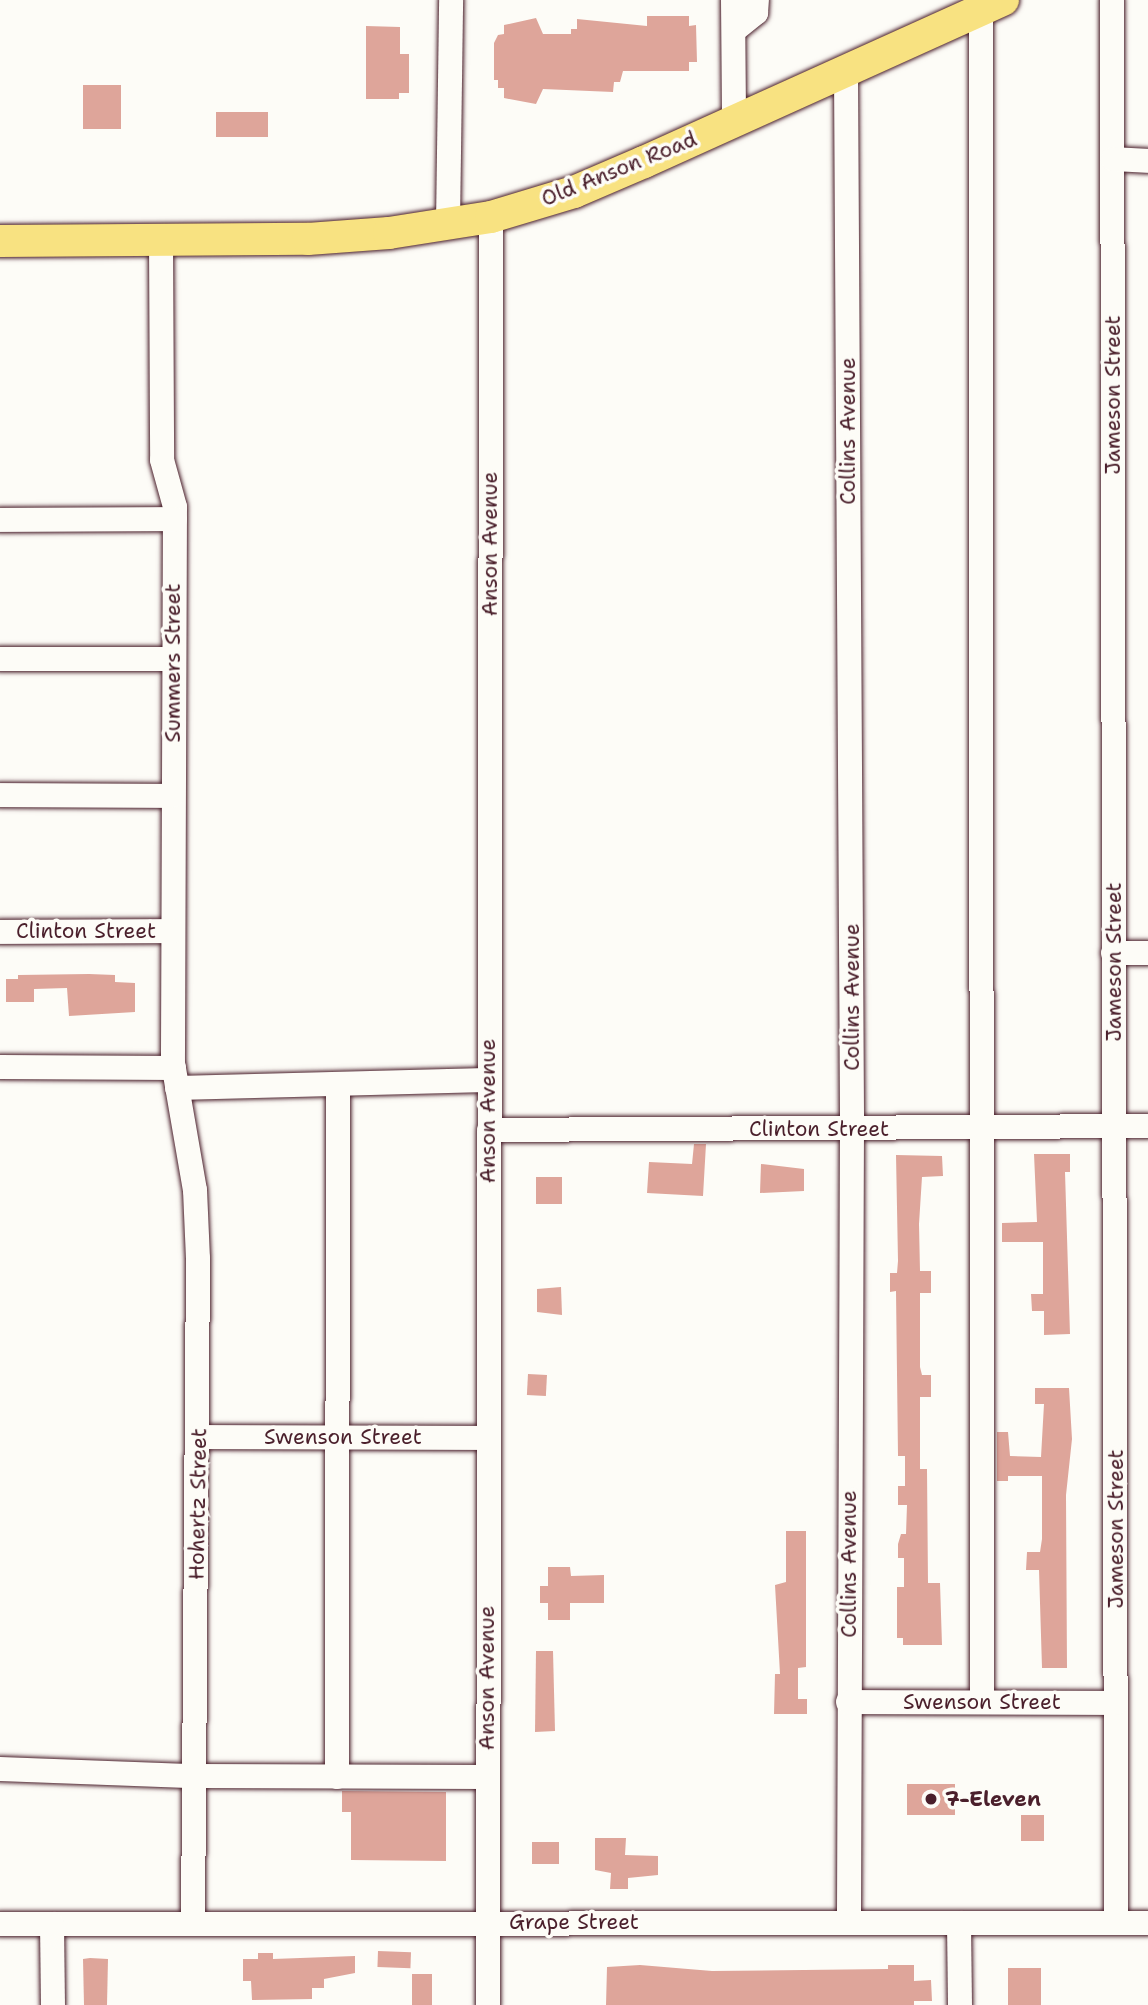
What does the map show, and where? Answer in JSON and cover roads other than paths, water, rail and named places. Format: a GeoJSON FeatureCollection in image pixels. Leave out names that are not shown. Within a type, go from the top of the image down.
{"type":"FeatureCollection","features":[{"type":"Feature","properties":{"kind":"main road","name":"Old Anson Road"},"geometry":{"type":"LineString","coordinates":[[0,241],[308,239],[491,217],[574,192],[992,5]]}},
{"type":"Feature","properties":{"kind":"street"},"geometry":{"type":"LineString","coordinates":[[448,224],[451,0]]}},
{"type":"Feature","properties":{"kind":"street"},"geometry":{"type":"LineString","coordinates":[[733,0],[736,29],[734,120]]}},
{"type":"Feature","properties":{"kind":"street"},"geometry":{"type":"LineString","coordinates":[[736,29],[756,13],[757,0]]}},
{"type":"Feature","properties":{"kind":"street","name":"Jameson Street"},"geometry":{"type":"LineString","coordinates":[[1112,0],[1116,1923]]}},
{"type":"Feature","properties":{"kind":"street"},"geometry":{"type":"LineString","coordinates":[[982,1702],[981,1128],[992,5]]}},
{"type":"Feature","properties":{"kind":"street","name":"Collins Avenue"},"geometry":{"type":"LineString","coordinates":[[846,72],[852,1129],[849,1923]]}},
{"type":"Feature","properties":{"kind":"street"},"geometry":{"type":"LineString","coordinates":[[1112,159],[1148,161]]}},
{"type":"Feature","properties":{"kind":"street","name":"Anson Avenue"},"geometry":{"type":"LineString","coordinates":[[488,2005],[487,1080],[491,217]]}},
{"type":"Feature","properties":{"kind":"street","name":"Summers Street"},"geometry":{"type":"LineString","coordinates":[[161,241],[162,460],[173,490],[175,519],[172,659],[175,1078]]}},
{"type":"Feature","properties":{"kind":"street"},"geometry":{"type":"LineString","coordinates":[[0,520],[175,519]]}},
{"type":"Feature","properties":{"kind":"street"},"geometry":{"type":"LineString","coordinates":[[0,659],[172,659]]}},
{"type":"Feature","properties":{"kind":"street"},"geometry":{"type":"LineString","coordinates":[[0,795],[172,796]]}},
{"type":"Feature","properties":{"kind":"street","name":"Clinton Street"},"geometry":{"type":"LineString","coordinates":[[0,932],[173,931]]}},
{"type":"Feature","properties":{"kind":"street"},"geometry":{"type":"LineString","coordinates":[[1113,953],[1148,953]]}},
{"type":"Feature","properties":{"kind":"street"},"geometry":{"type":"LineString","coordinates":[[0,1067],[175,1078],[338,1084],[487,1080]]}},
{"type":"Feature","properties":{"kind":"street","name":"Hohertz Street"},"geometry":{"type":"LineString","coordinates":[[175,1078],[195,1190],[199,1437],[193,1922]]}},
{"type":"Feature","properties":{"kind":"street"},"geometry":{"type":"LineString","coordinates":[[337,1777],[338,1084]]}},
{"type":"Feature","properties":{"kind":"street","name":"Clinton Street"},"geometry":{"type":"LineString","coordinates":[[489,1130],[1148,1126]]}},
{"type":"Feature","properties":{"kind":"street","name":"Swenson Street"},"geometry":{"type":"LineString","coordinates":[[199,1437],[487,1438]]}},
{"type":"Feature","properties":{"kind":"street","name":"Swenson Street"},"geometry":{"type":"LineString","coordinates":[[848,1702],[1116,1703]]}},
{"type":"Feature","properties":{"kind":"street"},"geometry":{"type":"LineString","coordinates":[[0,1769],[195,1776],[486,1777]]}},
{"type":"Feature","properties":{"kind":"street"},"geometry":{"type":"LineString","coordinates":[[960,1923],[960,2005]]}},
{"type":"Feature","properties":{"kind":"street","name":"Grape Street"},"geometry":{"type":"LineString","coordinates":[[0,1924],[1148,1923]]}},
{"type":"Feature","properties":{"kind":"street"},"geometry":{"type":"LineString","coordinates":[[52,1924],[52,2005]]}},
{"type":"Feature","properties":{"kind":"place","name":"7-Eleven"},"geometry":{"type":"Point","coordinates":[931,1799]}}]}
